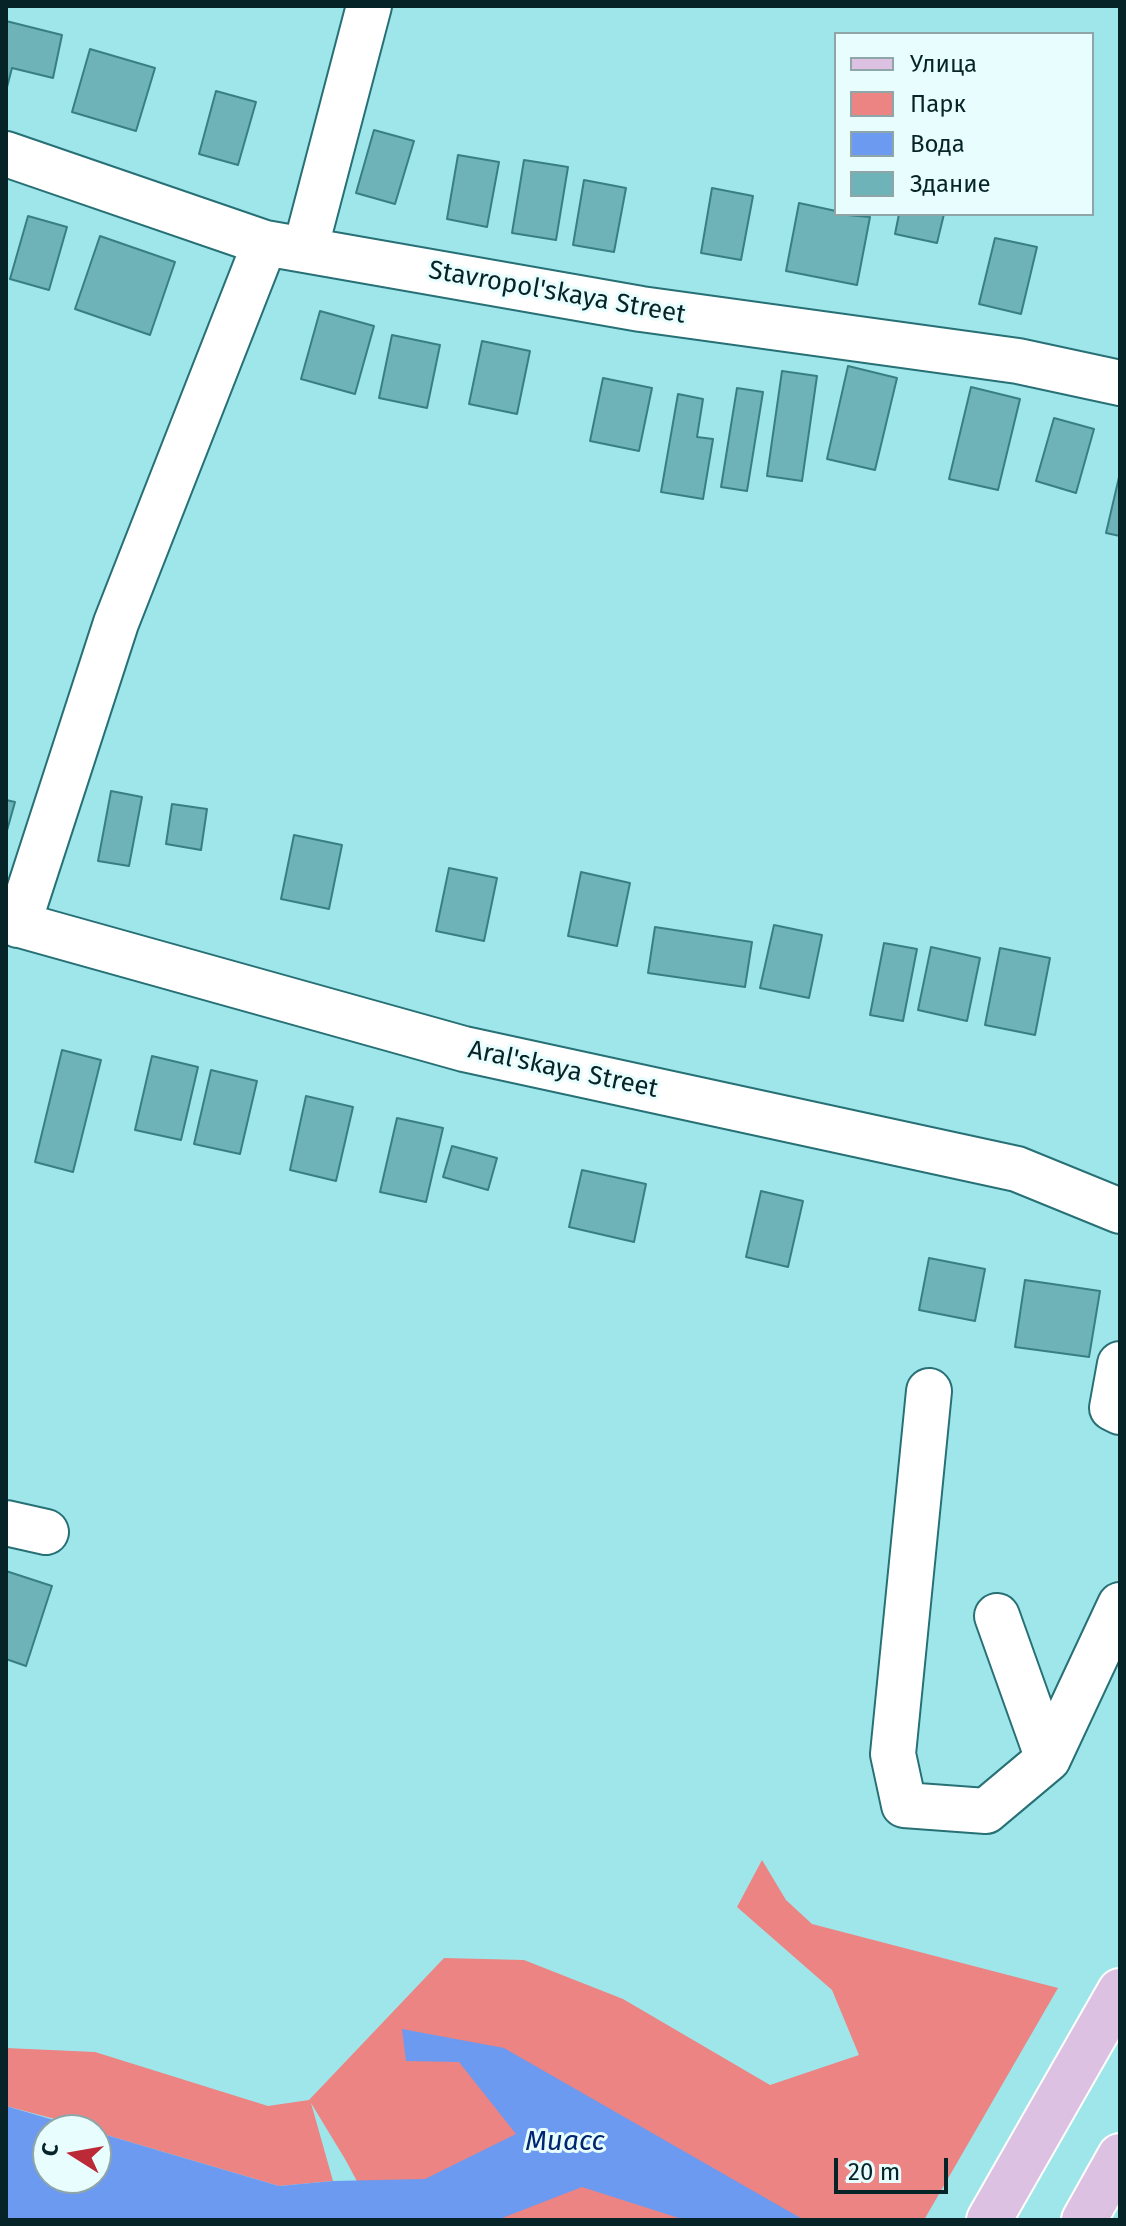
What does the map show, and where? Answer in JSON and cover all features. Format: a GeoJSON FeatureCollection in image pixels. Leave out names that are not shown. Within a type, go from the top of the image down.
{"type":"FeatureCollection","features":[{"type":"Feature","properties":{"kind":"main road"},"geometry":{"type":"LineString","coordinates":[[989,2220],[1120,1991]]}},
{"type":"Feature","properties":{"kind":"main road"},"geometry":{"type":"LineString","coordinates":[[1086,2216],[1120,2156]]}},
{"type":"Feature","properties":{"kind":"street"},"geometry":{"type":"LineString","coordinates":[[12,923],[116,623],[285,247],[369,6]]}},
{"type":"Feature","properties":{"kind":"street","name":"Stavropol'skaya Street"},"geometry":{"type":"LineString","coordinates":[[6,154],[285,247],[641,309],[1018,361],[1120,383]]}},
{"type":"Feature","properties":{"kind":"street","name":"Aral'skaya Street"},"geometry":{"type":"LineString","coordinates":[[12,923],[464,1049],[1017,1169],[1120,1211]]}},
{"type":"Feature","properties":{"kind":"street"},"geometry":{"type":"LineString","coordinates":[[1120,1364],[1112,1408],[1120,1412]]}},
{"type":"Feature","properties":{"kind":"street"},"geometry":{"type":"LineString","coordinates":[[929,1391],[893,1754],[904,1805],[986,1811],[1048,1759],[1120,1605]]}},
{"type":"Feature","properties":{"kind":"street"},"geometry":{"type":"LineString","coordinates":[[997,1616],[1048,1759]]}},
{"type":"Feature","properties":{"kind":"green space"},"geometry":{"type":"Polygon","coordinates":[[[762,1860],[786,1900],[812,1924],[1058,1988],[924,2220],[378,2220],[311,2103],[333,2181],[279,2186],[112,2137],[112,2114],[36,2114],[6,2106],[6,2048],[95,2052],[268,2106],[309,2100],[444,1958],[524,1960],[623,1999],[770,2085],[859,2055],[832,1990],[737,1907],[762,1860]]]}},
{"type":"Feature","properties":{"kind":"water","name":"Миасс"},"geometry":{"type":"Polygon","coordinates":[[[402,2029],[504,2048],[804,2220],[685,2220],[582,2187],[497,2220],[6,2220],[6,2106],[33,2114],[32,2194],[112,2194],[112,2137],[279,2186],[333,2181],[425,2179],[516,2134],[459,2062],[406,2061],[402,2029]]]}},
{"type":"Feature","properties":{"kind":"building"},"geometry":{"type":"Polygon","coordinates":[[[6,21],[62,35],[53,78],[12,68],[6,91],[6,21]]]}},
{"type":"Feature","properties":{"kind":"building"},"geometry":{"type":"Polygon","coordinates":[[[90,49],[155,68],[136,131],[72,112],[90,49]]]}},
{"type":"Feature","properties":{"kind":"building"},"geometry":{"type":"Polygon","coordinates":[[[216,91],[256,102],[238,165],[199,154],[216,91]]]}},
{"type":"Feature","properties":{"kind":"building"},"geometry":{"type":"Polygon","coordinates":[[[374,130],[414,141],[395,204],[356,193],[374,130]]]}},
{"type":"Feature","properties":{"kind":"building"},"geometry":{"type":"Polygon","coordinates":[[[458,155],[499,162],[487,227],[447,219],[458,155]]]}},
{"type":"Feature","properties":{"kind":"building"},"geometry":{"type":"Polygon","coordinates":[[[524,160],[568,167],[556,240],[512,233],[524,160]]]}},
{"type":"Feature","properties":{"kind":"building"},"geometry":{"type":"Polygon","coordinates":[[[584,180],[626,188],[614,252],[573,245],[584,180]]]}},
{"type":"Feature","properties":{"kind":"building"},"geometry":{"type":"Polygon","coordinates":[[[712,188],[753,196],[741,260],[701,253],[712,188]]]}},
{"type":"Feature","properties":{"kind":"building"},"geometry":{"type":"Polygon","coordinates":[[[799,203],[834,211],[834,216],[870,217],[857,285],[786,271],[799,203]]]}},
{"type":"Feature","properties":{"kind":"building"},"geometry":{"type":"Polygon","coordinates":[[[28,216],[67,227],[49,290],[10,279],[28,216]]]}},
{"type":"Feature","properties":{"kind":"building"},"geometry":{"type":"Polygon","coordinates":[[[899,216],[944,216],[937,243],[895,234],[899,216]]]}},
{"type":"Feature","properties":{"kind":"building"},"geometry":{"type":"Polygon","coordinates":[[[100,236],[175,262],[150,335],[75,309],[100,236]]]}},
{"type":"Feature","properties":{"kind":"building"},"geometry":{"type":"Polygon","coordinates":[[[995,238],[1037,247],[1021,314],[979,304],[995,238]]]}},
{"type":"Feature","properties":{"kind":"building"},"geometry":{"type":"Polygon","coordinates":[[[320,311],[374,326],[355,394],[301,379],[320,311]]]}},
{"type":"Feature","properties":{"kind":"building"},"geometry":{"type":"Polygon","coordinates":[[[392,335],[440,345],[427,408],[379,398],[392,335]]]}},
{"type":"Feature","properties":{"kind":"building"},"geometry":{"type":"Polygon","coordinates":[[[482,341],[530,351],[517,414],[469,404],[482,341]]]}},
{"type":"Feature","properties":{"kind":"building"},"geometry":{"type":"Polygon","coordinates":[[[848,366],[897,378],[875,470],[827,459],[848,366]]]}},
{"type":"Feature","properties":{"kind":"building"},"geometry":{"type":"Polygon","coordinates":[[[782,371],[817,376],[802,481],[767,476],[782,371]]]}},
{"type":"Feature","properties":{"kind":"building"},"geometry":{"type":"Polygon","coordinates":[[[603,378],[652,388],[639,451],[590,441],[603,378]]]}},
{"type":"Feature","properties":{"kind":"building"},"geometry":{"type":"Polygon","coordinates":[[[971,387],[1020,399],[998,490],[949,479],[971,387]]]}},
{"type":"Feature","properties":{"kind":"building"},"geometry":{"type":"Polygon","coordinates":[[[737,388],[763,392],[747,491],[721,487],[737,388]]]}},
{"type":"Feature","properties":{"kind":"building"},"geometry":{"type":"Polygon","coordinates":[[[678,394],[703,399],[697,437],[713,439],[703,499],[661,492],[678,394]]]}},
{"type":"Feature","properties":{"kind":"building"},"geometry":{"type":"Polygon","coordinates":[[[1054,418],[1094,429],[1076,493],[1036,481],[1054,418]]]}},
{"type":"Feature","properties":{"kind":"building"},"geometry":{"type":"Polygon","coordinates":[[[1120,473],[1120,536],[1106,533],[1120,473]]]}},
{"type":"Feature","properties":{"kind":"building"},"geometry":{"type":"Polygon","coordinates":[[[111,791],[142,797],[129,866],[98,861],[111,791]]]}},
{"type":"Feature","properties":{"kind":"building"},"geometry":{"type":"Polygon","coordinates":[[[6,800],[15,802],[6,834],[6,800]]]}},
{"type":"Feature","properties":{"kind":"building"},"geometry":{"type":"Polygon","coordinates":[[[172,804],[207,809],[201,850],[166,844],[172,804]]]}},
{"type":"Feature","properties":{"kind":"building"},"geometry":{"type":"Polygon","coordinates":[[[294,835],[342,845],[329,909],[281,899],[294,835]]]}},
{"type":"Feature","properties":{"kind":"building"},"geometry":{"type":"Polygon","coordinates":[[[449,868],[497,878],[484,941],[436,931],[449,868]]]}},
{"type":"Feature","properties":{"kind":"building"},"geometry":{"type":"Polygon","coordinates":[[[581,872],[630,883],[617,946],[568,936],[581,872]]]}},
{"type":"Feature","properties":{"kind":"building"},"geometry":{"type":"Polygon","coordinates":[[[774,925],[822,935],[809,998],[760,988],[774,925]]]}},
{"type":"Feature","properties":{"kind":"building"},"geometry":{"type":"Polygon","coordinates":[[[655,927],[752,942],[745,987],[648,973],[655,927]]]}},
{"type":"Feature","properties":{"kind":"building"},"geometry":{"type":"Polygon","coordinates":[[[884,943],[917,949],[903,1021],[870,1015],[884,943]]]}},
{"type":"Feature","properties":{"kind":"building"},"geometry":{"type":"Polygon","coordinates":[[[931,947],[980,958],[967,1021],[918,1010],[931,947]]]}},
{"type":"Feature","properties":{"kind":"building"},"geometry":{"type":"Polygon","coordinates":[[[1000,948],[1050,958],[1035,1035],[985,1025],[1000,948]]]}},
{"type":"Feature","properties":{"kind":"building"},"geometry":{"type":"Polygon","coordinates":[[[62,1050],[101,1060],[73,1172],[35,1162],[62,1050]]]}},
{"type":"Feature","properties":{"kind":"building"},"geometry":{"type":"Polygon","coordinates":[[[152,1056],[198,1067],[181,1140],[135,1130],[152,1056]]]}},
{"type":"Feature","properties":{"kind":"building"},"geometry":{"type":"Polygon","coordinates":[[[211,1070],[257,1081],[240,1154],[194,1144],[211,1070]]]}},
{"type":"Feature","properties":{"kind":"building"},"geometry":{"type":"Polygon","coordinates":[[[306,1096],[353,1107],[336,1181],[290,1170],[306,1096]]]}},
{"type":"Feature","properties":{"kind":"building"},"geometry":{"type":"Polygon","coordinates":[[[397,1118],[443,1128],[426,1202],[380,1192],[397,1118]]]}},
{"type":"Feature","properties":{"kind":"building"},"geometry":{"type":"Polygon","coordinates":[[[452,1146],[497,1158],[488,1190],[443,1177],[452,1146]]]}},
{"type":"Feature","properties":{"kind":"building"},"geometry":{"type":"Polygon","coordinates":[[[582,1170],[646,1184],[634,1242],[569,1227],[582,1170]]]}},
{"type":"Feature","properties":{"kind":"building"},"geometry":{"type":"Polygon","coordinates":[[[761,1191],[803,1201],[788,1267],[746,1257],[761,1191]]]}},
{"type":"Feature","properties":{"kind":"building"},"geometry":{"type":"Polygon","coordinates":[[[929,1258],[985,1269],[975,1321],[919,1310],[929,1258]]]}},
{"type":"Feature","properties":{"kind":"building"},"geometry":{"type":"Polygon","coordinates":[[[1025,1280],[1100,1291],[1089,1357],[1015,1347],[1025,1280]]]}},
{"type":"Feature","properties":{"kind":"building"},"geometry":{"type":"Polygon","coordinates":[[[6,1571],[52,1586],[26,1666],[6,1659],[6,1571]]]}}]}
